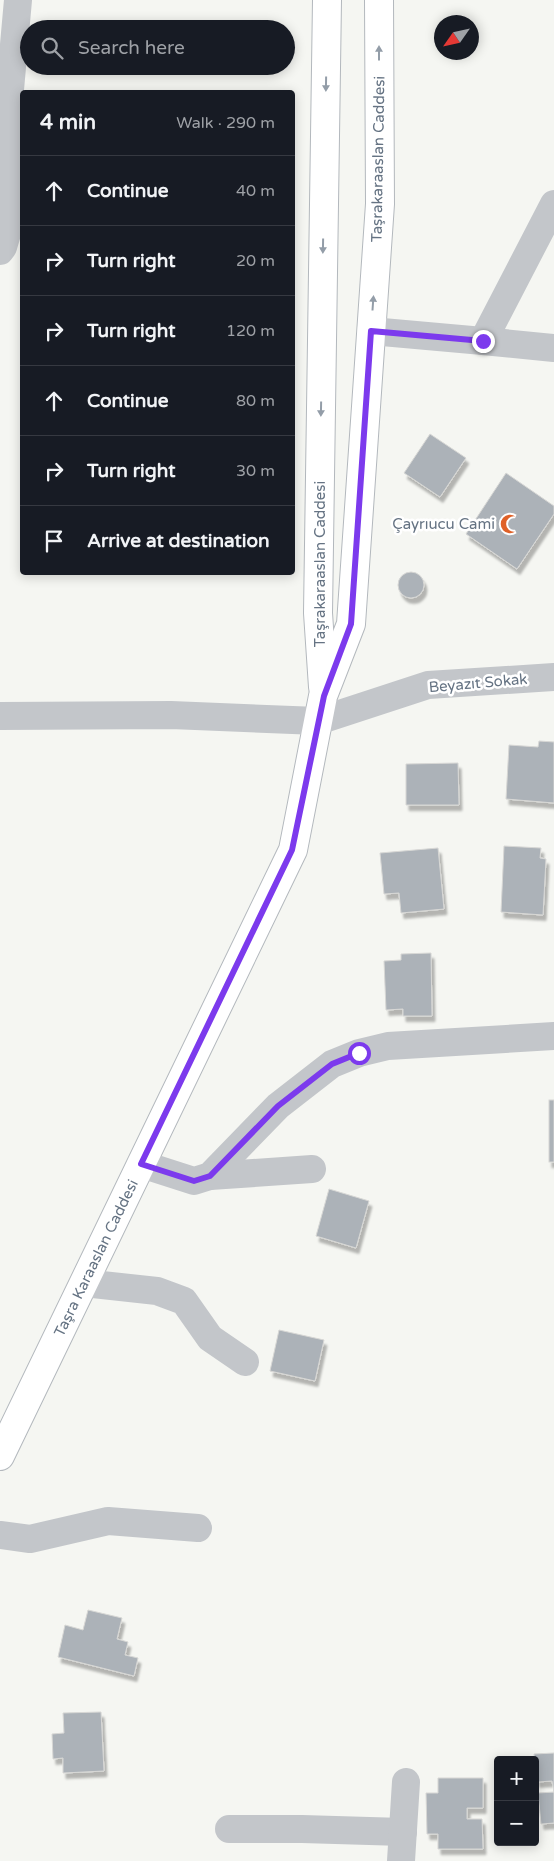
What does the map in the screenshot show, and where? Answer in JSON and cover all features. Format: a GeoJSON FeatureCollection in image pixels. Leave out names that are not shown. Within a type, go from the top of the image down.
{"type":"FeatureCollection","features":[{"type":"Feature","properties":{"kind":"street"},"geometry":{"type":"LineString","coordinates":[[0,251],[8,230],[7,123],[18,0]]}},
{"type":"Feature","properties":{"kind":"street","name":"Taşrakaraaslan Caddesi"},"geometry":{"type":"LineString","coordinates":[[321,708],[318,613],[327,0]]}},
{"type":"Feature","properties":{"kind":"street","name":"Taşrakaraaslan Caddesi"},"geometry":{"type":"LineString","coordinates":[[321,708],[351,624],[380,204],[379,0]]}},
{"type":"Feature","properties":{"kind":"street"},"geometry":{"type":"LineString","coordinates":[[483,341],[554,204]]}},
{"type":"Feature","properties":{"kind":"street"},"geometry":{"type":"LineString","coordinates":[[371,331],[554,348]]}},
{"type":"Feature","properties":{"kind":"street","name":"Beyazıt Sokak"},"geometry":{"type":"LineString","coordinates":[[321,708],[428,685],[554,677]]}},
{"type":"Feature","properties":{"kind":"street"},"geometry":{"type":"LineString","coordinates":[[0,716],[171,715],[321,708]]}},
{"type":"Feature","properties":{"kind":"street","name":"Taşra Karaaslan Caddesi"},"geometry":{"type":"LineString","coordinates":[[0,1456],[292,850],[321,708]]}},
{"type":"Feature","properties":{"kind":"street"},"geometry":{"type":"LineString","coordinates":[[210,1176],[278,1106],[332,1064],[359,1053],[388,1046],[554,1036]]}},
{"type":"Feature","properties":{"kind":"street"},"geometry":{"type":"LineString","coordinates":[[141,1164],[194,1181],[210,1176],[312,1169]]}},
{"type":"Feature","properties":{"kind":"street"},"geometry":{"type":"LineString","coordinates":[[84,1283],[157,1291],[184,1301],[210,1338],[245,1362]]}},
{"type":"Feature","properties":{"kind":"street"},"geometry":{"type":"LineString","coordinates":[[0,1535],[30,1539],[108,1521],[198,1528]]}},
{"type":"Feature","properties":{"kind":"street"},"geometry":{"type":"LineString","coordinates":[[401,1861],[406,1782]]}},
{"type":"Feature","properties":{"kind":"street"},"geometry":{"type":"LineString","coordinates":[[229,1829],[403,1832]]}},
{"type":"Feature","properties":{"kind":"building"},"geometry":{"type":"Polygon","coordinates":[[[430,434],[466,458],[440,497],[404,473],[430,434]]]}},
{"type":"Feature","properties":{"kind":"building","name":"Çayrıucu Cami"},"geometry":{"type":"Polygon","coordinates":[[[506,473],[554,506],[554,514],[517,569],[466,534],[506,473]]]}},
{"type":"Feature","properties":{"kind":"building"},"geometry":{"type":"Polygon","coordinates":[[[411,572],[420,576],[424,585],[420,594],[411,598],[402,594],[398,585],[402,576],[411,572]]]}},
{"type":"Feature","properties":{"kind":"building"},"geometry":{"type":"Polygon","coordinates":[[[539,741],[554,742],[554,803],[506,799],[509,745],[538,747],[539,741]]]}},
{"type":"Feature","properties":{"kind":"building"},"geometry":{"type":"Polygon","coordinates":[[[458,763],[459,805],[406,805],[406,764],[458,763]]]}},
{"type":"Feature","properties":{"kind":"building"},"geometry":{"type":"Polygon","coordinates":[[[504,846],[541,848],[540,858],[546,859],[543,915],[501,912],[504,846]]]}},
{"type":"Feature","properties":{"kind":"building"},"geometry":{"type":"Polygon","coordinates":[[[438,848],[444,909],[401,913],[399,893],[384,894],[380,853],[438,848]]]}},
{"type":"Feature","properties":{"kind":"building"},"geometry":{"type":"Polygon","coordinates":[[[431,953],[432,1016],[403,1016],[403,1009],[386,1010],[384,961],[401,960],[401,954],[431,953]]]}},
{"type":"Feature","properties":{"kind":"building"},"geometry":{"type":"Polygon","coordinates":[[[549,1100],[554,1100],[554,1162],[549,1162],[549,1100]]]}},
{"type":"Feature","properties":{"kind":"building"},"geometry":{"type":"Polygon","coordinates":[[[329,1189],[369,1201],[356,1248],[316,1236],[329,1189]]]}},
{"type":"Feature","properties":{"kind":"building"},"geometry":{"type":"Polygon","coordinates":[[[279,1330],[324,1340],[315,1381],[270,1371],[279,1330]]]}},
{"type":"Feature","properties":{"kind":"building"},"geometry":{"type":"Polygon","coordinates":[[[88,1610],[122,1618],[117,1639],[128,1642],[125,1655],[138,1658],[134,1676],[58,1657],[65,1625],[83,1630],[88,1610]]]}},
{"type":"Feature","properties":{"kind":"building"},"geometry":{"type":"Polygon","coordinates":[[[101,1712],[104,1771],[63,1773],[63,1758],[53,1759],[52,1734],[64,1733],[63,1713],[101,1712]]]}},
{"type":"Feature","properties":{"kind":"building"},"geometry":{"type":"Polygon","coordinates":[[[554,1753],[554,1792],[552,1781],[539,1782],[539,1756],[534,1756],[534,1754],[554,1753]]]}},
{"type":"Feature","properties":{"kind":"building"},"geometry":{"type":"Polygon","coordinates":[[[438,1778],[483,1778],[483,1808],[467,1808],[467,1819],[482,1819],[483,1849],[438,1849],[438,1834],[427,1834],[426,1793],[438,1793],[438,1778]]]}},
{"type":"Feature","properties":{"kind":"building"},"geometry":{"type":"Polygon","coordinates":[[[554,1792],[554,1823],[541,1824],[539,1793],[554,1792]]]}},
{"type":"Feature","properties":{"kind":"place","name":"Çayrıucu Cami"},"geometry":{"type":"Point","coordinates":[510,524]}},
{"type":"Feature","properties":{"kind":"route"},"geometry":{"type":"LineString","coordinates":[[359,1053],[332,1064],[278,1106],[210,1176],[194,1181],[141,1164],[292,850],[324,696],[351,624],[371,331],[483,341]]}}]}
